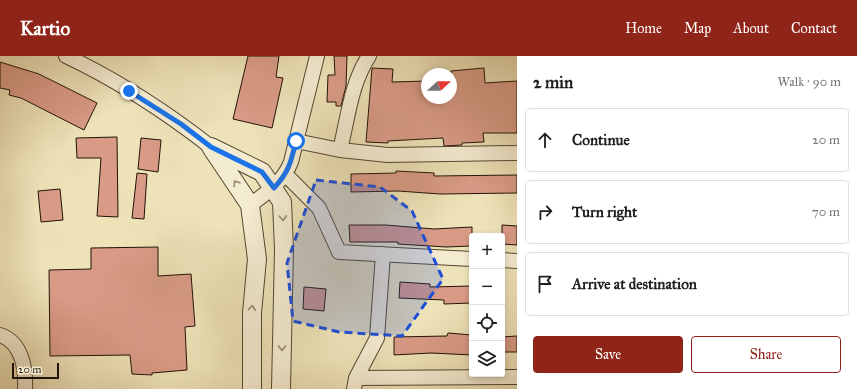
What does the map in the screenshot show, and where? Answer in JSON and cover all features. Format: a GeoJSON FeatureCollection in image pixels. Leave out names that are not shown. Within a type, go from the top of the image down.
{"type":"FeatureCollection","features":[{"type":"Feature","properties":{"kind":"street"},"geometry":{"type":"LineString","coordinates":[[66,56],[92,68],[129,91],[181,124],[211,147],[262,172],[274,188],[282,202],[284,217],[281,389]]}},
{"type":"Feature","properties":{"kind":"street"},"geometry":{"type":"LineString","coordinates":[[250,205],[274,188],[286,175],[291,162],[317,56]]}},
{"type":"Feature","properties":{"kind":"street"},"geometry":{"type":"LineString","coordinates":[[340,150],[361,68],[370,56]]}},
{"type":"Feature","properties":{"kind":"street"},"geometry":{"type":"LineString","coordinates":[[296,141],[340,150],[388,155],[517,153]]}},
{"type":"Feature","properties":{"kind":"street"},"geometry":{"type":"LineString","coordinates":[[211,147],[250,205],[257,259],[252,313],[252,389]]}},
{"type":"Feature","properties":{"kind":"street"},"geometry":{"type":"LineString","coordinates":[[286,175],[319,208],[339,252],[469,259]]}},
{"type":"Feature","properties":{"kind":"street"},"geometry":{"type":"LineString","coordinates":[[383,254],[377,338],[355,383],[517,377]]}},
{"type":"Feature","properties":{"kind":"street"},"geometry":{"type":"LineString","coordinates":[[505,260],[517,261]]}},
{"type":"Feature","properties":{"kind":"street"},"geometry":{"type":"LineString","coordinates":[[0,335],[15,345],[20,355],[25,378],[25,389]]}},
{"type":"Feature","properties":{"kind":"highlighted area"},"geometry":{"type":"Polygon","coordinates":[[[316,180],[380,187],[412,211],[443,279],[402,336],[339,332],[293,321],[287,263],[316,180]]]}},
{"type":"Feature","properties":{"kind":"building"},"geometry":{"type":"Polygon","coordinates":[[[248,56],[279,56],[276,77],[283,78],[272,128],[233,119],[248,56]]]}},
{"type":"Feature","properties":{"kind":"building"},"geometry":{"type":"Polygon","coordinates":[[[334,56],[347,56],[346,86],[341,106],[336,106],[336,102],[327,102],[328,75],[335,75],[334,56]]]}},
{"type":"Feature","properties":{"kind":"building"},"geometry":{"type":"Polygon","coordinates":[[[0,62],[39,74],[97,103],[84,130],[21,98],[9,95],[10,90],[0,88],[0,62]]]}},
{"type":"Feature","properties":{"kind":"building"},"geometry":{"type":"Polygon","coordinates":[[[372,68],[393,69],[392,82],[421,81],[421,104],[457,104],[457,70],[484,68],[485,83],[517,81],[517,133],[483,133],[484,142],[462,143],[462,145],[444,146],[443,138],[388,141],[388,143],[366,142],[372,68]]]}},
{"type":"Feature","properties":{"kind":"building"},"geometry":{"type":"Polygon","coordinates":[[[117,137],[118,217],[97,216],[101,158],[77,158],[76,138],[117,137]]]}},
{"type":"Feature","properties":{"kind":"building"},"geometry":{"type":"Polygon","coordinates":[[[141,138],[161,140],[158,172],[138,169],[141,138]]]}},
{"type":"Feature","properties":{"kind":"building"},"geometry":{"type":"Polygon","coordinates":[[[396,171],[434,173],[434,176],[517,175],[517,193],[440,194],[398,191],[351,192],[351,174],[396,173],[396,171]]]}},
{"type":"Feature","properties":{"kind":"building"},"geometry":{"type":"Polygon","coordinates":[[[137,173],[147,174],[144,219],[132,218],[137,173]]]}},
{"type":"Feature","properties":{"kind":"building"},"geometry":{"type":"Polygon","coordinates":[[[60,189],[63,220],[41,222],[38,191],[60,189]]]}},
{"type":"Feature","properties":{"kind":"building"},"geometry":{"type":"Polygon","coordinates":[[[349,225],[386,225],[434,229],[472,227],[472,233],[469,233],[469,246],[446,247],[398,244],[398,242],[350,242],[349,225]]]}},
{"type":"Feature","properties":{"kind":"building"},"geometry":{"type":"Polygon","coordinates":[[[502,225],[517,226],[517,245],[505,244],[505,233],[502,233],[502,225]]]}},
{"type":"Feature","properties":{"kind":"building"},"geometry":{"type":"Polygon","coordinates":[[[158,247],[158,276],[191,274],[195,326],[185,327],[187,370],[152,373],[152,375],[132,374],[130,355],[50,356],[49,270],[91,269],[91,248],[158,247]]]}},
{"type":"Feature","properties":{"kind":"building"},"geometry":{"type":"Polygon","coordinates":[[[400,282],[430,284],[430,287],[469,286],[469,303],[444,304],[444,300],[399,298],[400,282]]]}},
{"type":"Feature","properties":{"kind":"building"},"geometry":{"type":"Polygon","coordinates":[[[304,287],[326,289],[324,311],[303,309],[304,287]]]}},
{"type":"Feature","properties":{"kind":"building"},"geometry":{"type":"Polygon","coordinates":[[[448,333],[469,335],[469,355],[431,353],[394,355],[394,337],[447,336],[448,333]]]}},
{"type":"Feature","properties":{"kind":"building"},"geometry":{"type":"Polygon","coordinates":[[[517,336],[517,352],[505,352],[505,337],[517,336]]]}},
{"type":"Feature","properties":{"kind":"route"},"geometry":{"type":"LineString","coordinates":[[129,91],[181,124],[211,147],[262,172],[274,188],[286,175],[296,141]]}}]}
